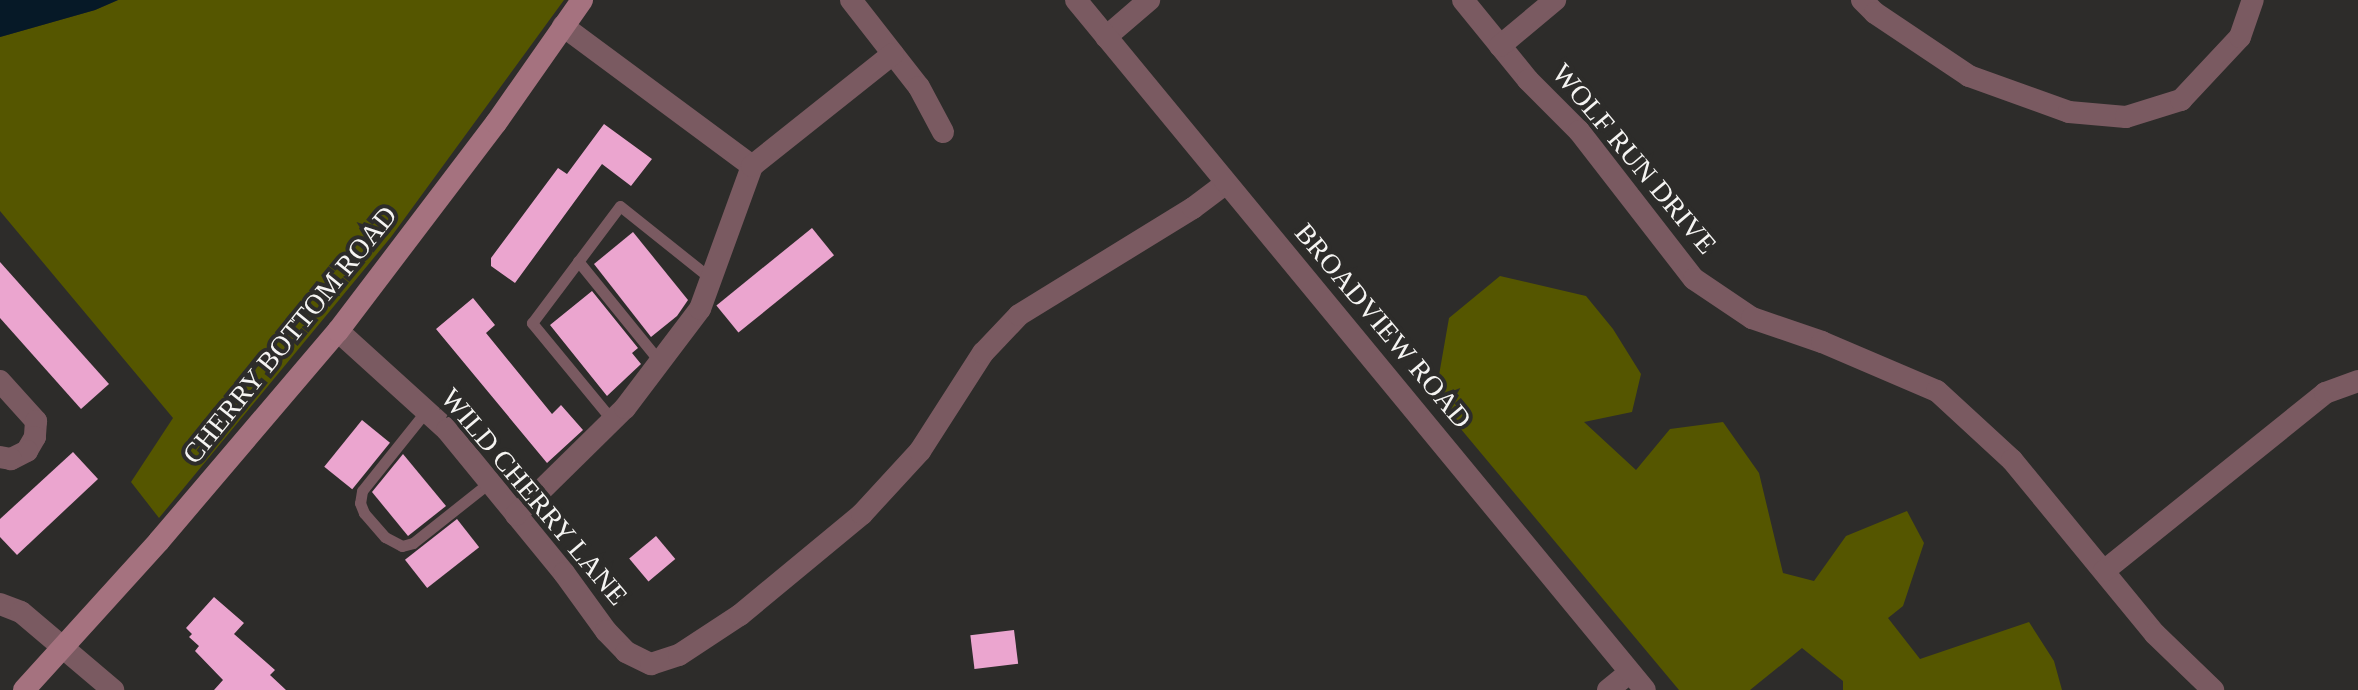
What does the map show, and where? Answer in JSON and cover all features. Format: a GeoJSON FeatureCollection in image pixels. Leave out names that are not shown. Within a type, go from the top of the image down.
{"type":"FeatureCollection","features":[{"type":"Feature","properties":{"kind":"main road","name":"CHERRY BOTTOM ROAD"},"geometry":{"type":"LineString","coordinates":[[24,690],[338,331],[496,123],[582,0]]}},
{"type":"Feature","properties":{"kind":"street"},"geometry":{"type":"LineString","coordinates":[[851,0],[919,87],[943,132]]}},
{"type":"Feature","properties":{"kind":"street","name":"BROADVIEW ROAD"},"geometry":{"type":"LineString","coordinates":[[1076,0],[1645,690]]}},
{"type":"Feature","properties":{"kind":"street"},"geometry":{"type":"LineString","coordinates":[[1106,37],[1149,0]]}},
{"type":"Feature","properties":{"kind":"street","name":"WOLF RUN DRIVE"},"geometry":{"type":"LineString","coordinates":[[1463,0],[1500,46],[1579,131],[1694,279],[1752,318],[1822,342],[1937,391],[2012,460],[2155,634],[2213,690]]}},
{"type":"Feature","properties":{"kind":"street"},"geometry":{"type":"LineString","coordinates":[[1500,46],[1555,0]]}},
{"type":"Feature","properties":{"kind":"street"},"geometry":{"type":"LineString","coordinates":[[1862,0],[1875,13],[1969,76],[2069,112],[2126,117],[2181,100],[2240,37],[2253,0]]}},
{"type":"Feature","properties":{"kind":"street"},"geometry":{"type":"LineString","coordinates":[[563,26],[752,166]]}},
{"type":"Feature","properties":{"kind":"street"},"geometry":{"type":"LineString","coordinates":[[516,515],[612,420],[661,363],[700,309],[709,277],[752,166],[893,54]]}},
{"type":"Feature","properties":{"kind":"street","name":"WILD CHERRY LANE"},"geometry":{"type":"LineString","coordinates":[[338,331],[447,430],[606,631],[626,652],[651,664],[679,655],[740,615],[862,514],[920,451],[983,353],[1019,315],[1193,208],[1225,184]]}},
{"type":"Feature","properties":{"kind":"street"},"geometry":{"type":"LineString","coordinates":[[0,381],[36,421],[35,437],[27,451],[11,459],[0,457]]}},
{"type":"Feature","properties":{"kind":"street"},"geometry":{"type":"LineString","coordinates":[[2104,571],[2325,393],[2358,381]]}},
{"type":"Feature","properties":{"kind":"street"},"geometry":{"type":"LineString","coordinates":[[0,604],[21,612],[113,690]]}},
{"type":"Feature","properties":{"kind":"street"},"geometry":{"type":"LineString","coordinates":[[1608,690],[1630,672]]}},
{"type":"Feature","properties":{"kind":"lane"},"geometry":{"type":"LineString","coordinates":[[612,420],[532,323],[620,206],[709,277]]}},
{"type":"Feature","properties":{"kind":"lane"},"geometry":{"type":"LineString","coordinates":[[578,261],[661,363]]}},
{"type":"Feature","properties":{"kind":"lane"},"geometry":{"type":"LineString","coordinates":[[426,411],[362,491],[364,513],[385,537],[402,546],[413,543],[490,482]]}},
{"type":"Feature","properties":{"kind":"shaded area"},"geometry":{"type":"Polygon","coordinates":[[[118,0],[564,0],[391,237],[159,518],[131,482],[173,418],[0,211],[0,37],[95,10],[118,0]]]}},
{"type":"Feature","properties":{"kind":"shaded area"},"geometry":{"type":"Polygon","coordinates":[[[1500,276],[1586,296],[1613,329],[1641,374],[1632,412],[1584,422],[1636,470],[1670,429],[1723,422],[1759,473],[1783,573],[1814,581],[1846,536],[1907,511],[1924,543],[1903,606],[1888,618],[1920,659],[2029,622],[2054,661],[2062,690],[1843,690],[1843,681],[1802,648],[1750,690],[1679,690],[1435,398],[1449,318],[1500,276]]]}},
{"type":"Feature","properties":{"kind":"water"},"geometry":{"type":"Polygon","coordinates":[[[0,0],[118,0],[95,10],[0,37],[0,0]]]}},
{"type":"Feature","properties":{"kind":"building"},"geometry":{"type":"Polygon","coordinates":[[[604,124],[652,159],[631,186],[602,164],[515,283],[491,266],[491,258],[558,168],[567,174],[604,124]]]}},
{"type":"Feature","properties":{"kind":"building"},"geometry":{"type":"Polygon","coordinates":[[[812,228],[834,255],[738,333],[716,305],[812,228]]]}},
{"type":"Feature","properties":{"kind":"building"},"geometry":{"type":"Polygon","coordinates":[[[633,232],[688,300],[677,316],[651,337],[594,264],[633,232]]]}},
{"type":"Feature","properties":{"kind":"building"},"geometry":{"type":"Polygon","coordinates":[[[0,262],[109,384],[81,409],[0,318],[0,262]]]}},
{"type":"Feature","properties":{"kind":"building"},"geometry":{"type":"Polygon","coordinates":[[[592,291],[638,348],[632,353],[641,364],[607,396],[550,325],[592,291]]]}},
{"type":"Feature","properties":{"kind":"building"},"geometry":{"type":"Polygon","coordinates":[[[473,298],[495,325],[486,333],[552,414],[561,405],[583,430],[547,463],[436,329],[473,298]]]}},
{"type":"Feature","properties":{"kind":"building"},"geometry":{"type":"Polygon","coordinates":[[[362,420],[390,443],[352,489],[324,467],[362,420]]]}},
{"type":"Feature","properties":{"kind":"building"},"geometry":{"type":"Polygon","coordinates":[[[73,452],[98,479],[17,555],[0,537],[0,519],[73,452]]]}},
{"type":"Feature","properties":{"kind":"building"},"geometry":{"type":"Polygon","coordinates":[[[403,454],[446,506],[408,536],[372,492],[403,454]]]}},
{"type":"Feature","properties":{"kind":"building"},"geometry":{"type":"Polygon","coordinates":[[[457,519],[479,547],[427,588],[405,560],[457,519]]]}},
{"type":"Feature","properties":{"kind":"building"},"geometry":{"type":"Polygon","coordinates":[[[656,536],[675,559],[648,581],[629,558],[656,536]]]}},
{"type":"Feature","properties":{"kind":"building"},"geometry":{"type":"Polygon","coordinates":[[[214,597],[244,623],[234,634],[275,670],[270,675],[286,690],[214,690],[223,680],[195,651],[199,646],[189,637],[192,634],[186,628],[214,597]]]}},
{"type":"Feature","properties":{"kind":"building"},"geometry":{"type":"Polygon","coordinates":[[[1014,630],[1018,664],[974,669],[970,635],[1014,630]]]}}]}
